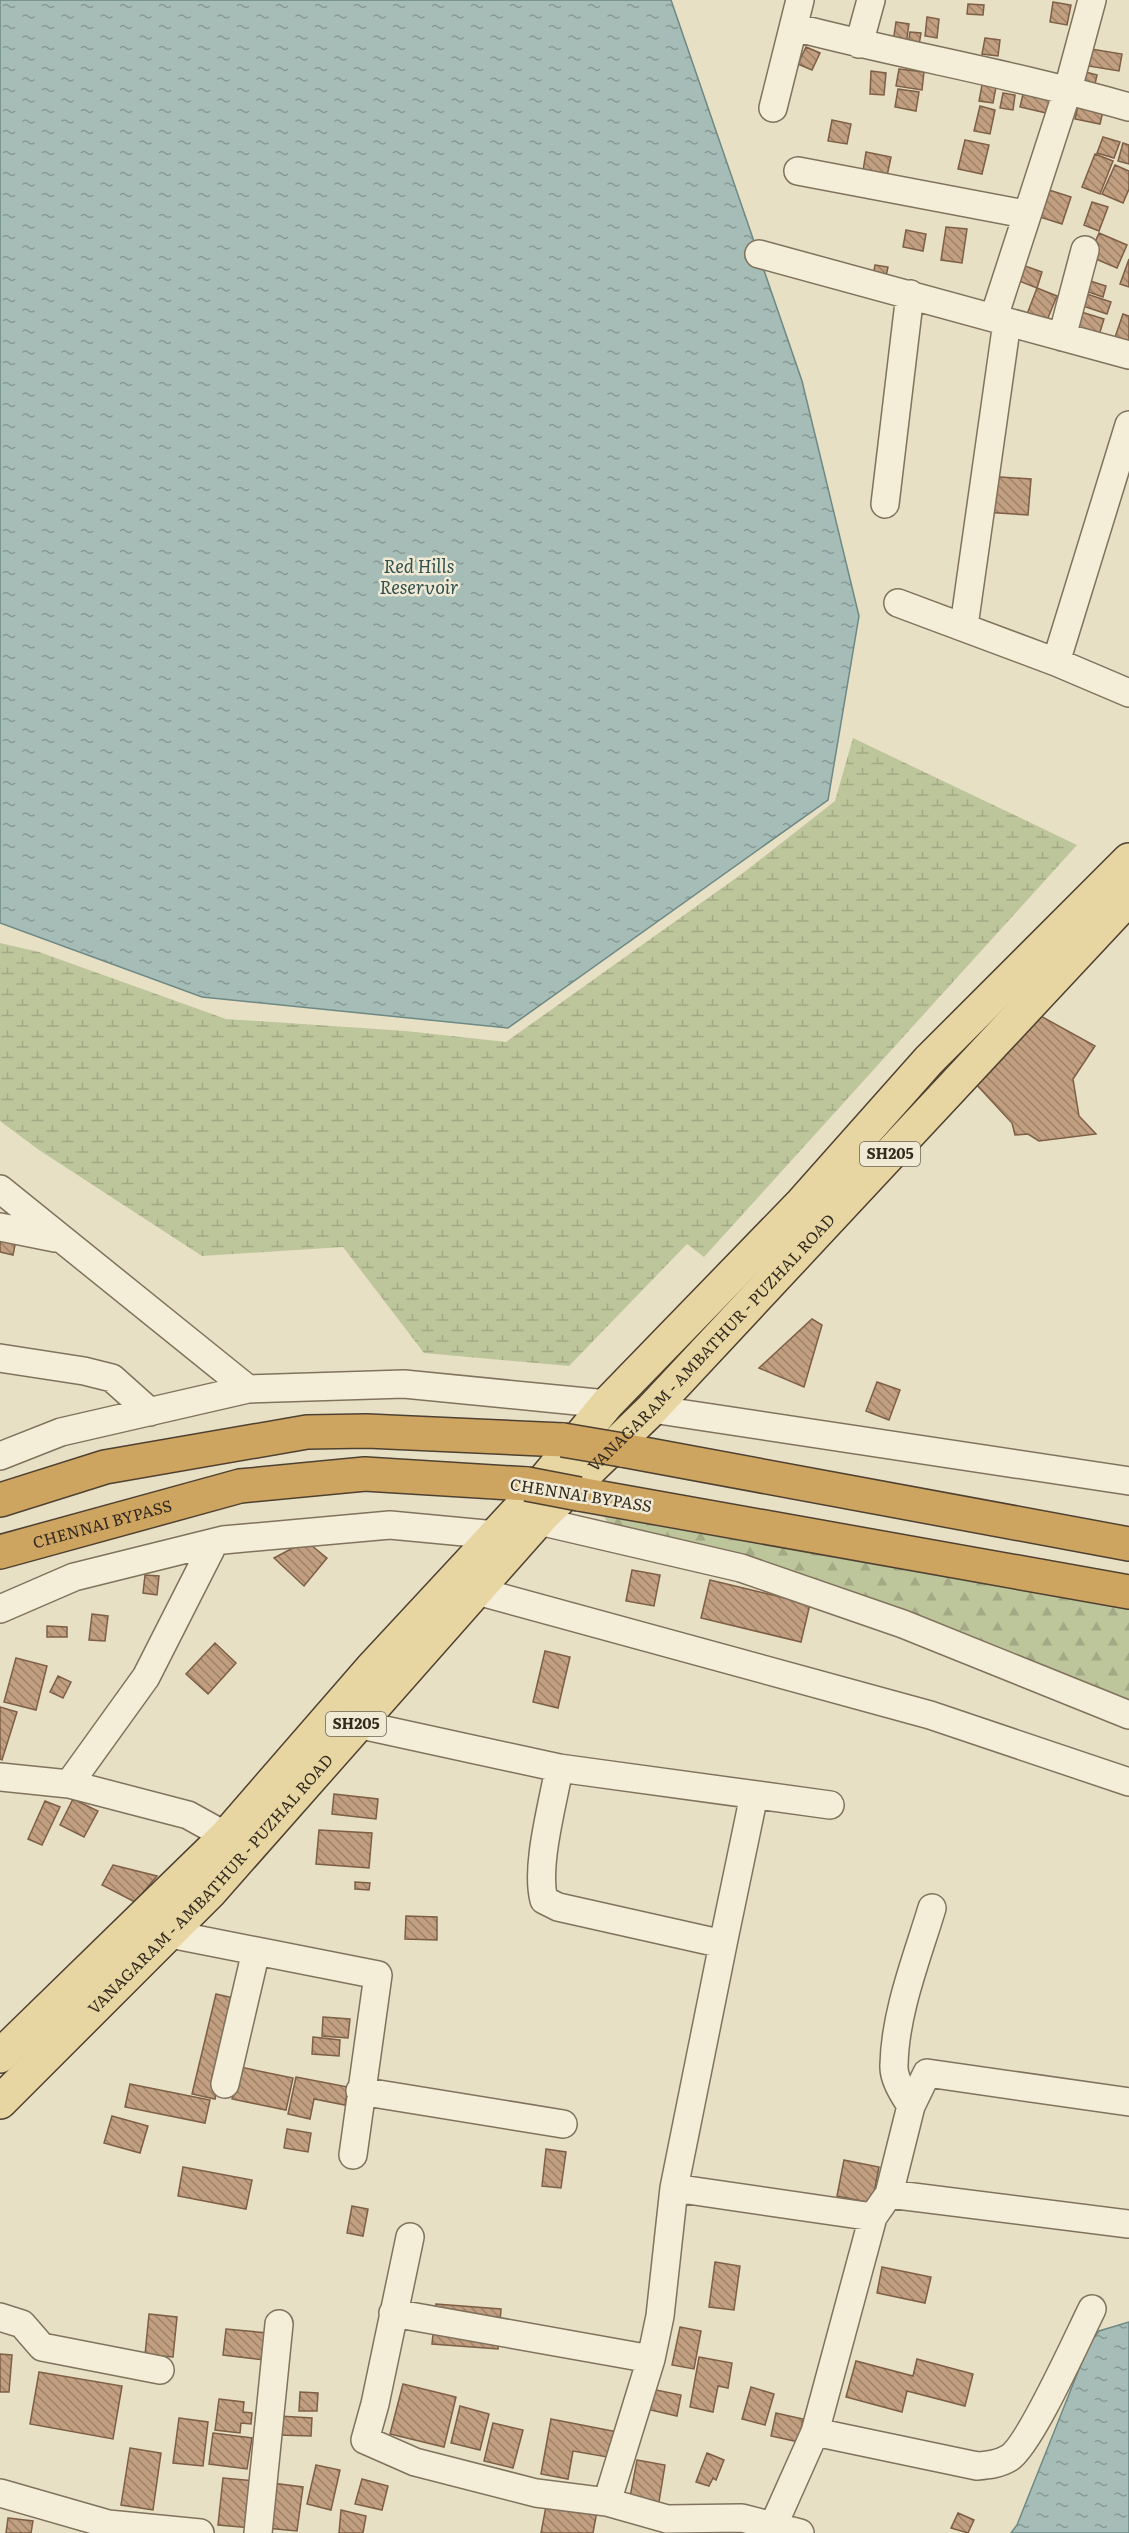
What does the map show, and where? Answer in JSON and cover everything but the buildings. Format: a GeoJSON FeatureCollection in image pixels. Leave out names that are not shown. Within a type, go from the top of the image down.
{"type":"FeatureCollection","features":[{"type":"Feature","properties":{"kind":"highway"},"geometry":{"type":"LineString","coordinates":[[0,1500],[105,1467],[307,1432],[367,1431],[552,1438],[1129,1544]]}},
{"type":"Feature","properties":{"kind":"highway","name":"CHENNAI BYPASS"},"geometry":{"type":"LineString","coordinates":[[0,1552],[240,1486],[366,1474],[527,1484],[1129,1592]]}},
{"type":"Feature","properties":{"kind":"main road"},"geometry":{"type":"LineString","coordinates":[[0,2056],[226,1836],[371,1668],[519,1532],[607,1404],[802,1203],[929,1060],[1129,860]]}},
{"type":"Feature","properties":{"kind":"main road","name":"VANAGARAM - AMBATHUR - PUZHAL ROAD"},"geometry":{"type":"LineString","coordinates":[[0,2102],[210,1892],[357,1724],[393,1689],[477,1592],[519,1532],[652,1409],[1129,898]]}},
{"type":"Feature","properties":{"kind":"main road"},"geometry":{"type":"LineString","coordinates":[[1004,985],[1027,1008]]}},
{"type":"Feature","properties":{"kind":"street"},"geometry":{"type":"LineString","coordinates":[[773,108],[800,0]]}},
{"type":"Feature","properties":{"kind":"street"},"geometry":{"type":"LineString","coordinates":[[859,44],[871,0]]}},
{"type":"Feature","properties":{"kind":"street"},"geometry":{"type":"LineString","coordinates":[[964,626],[1000,319],[1026,214],[1068,89],[1092,0]]}},
{"type":"Feature","properties":{"kind":"street"},"geometry":{"type":"LineString","coordinates":[[794,27],[859,44],[1068,89],[1129,107]]}},
{"type":"Feature","properties":{"kind":"street"},"geometry":{"type":"LineString","coordinates":[[798,171],[1026,214]]}},
{"type":"Feature","properties":{"kind":"street"},"geometry":{"type":"LineString","coordinates":[[1062,337],[1085,250]]}},
{"type":"Feature","properties":{"kind":"street"},"geometry":{"type":"LineString","coordinates":[[759,254],[1129,355]]}},
{"type":"Feature","properties":{"kind":"street"},"geometry":{"type":"LineString","coordinates":[[885,504],[910,294]]}},
{"type":"Feature","properties":{"kind":"street"},"geometry":{"type":"LineString","coordinates":[[1056,662],[1129,425]]}},
{"type":"Feature","properties":{"kind":"street"},"geometry":{"type":"LineString","coordinates":[[898,603],[964,626],[1129,693]]}},
{"type":"Feature","properties":{"kind":"street"},"geometry":{"type":"LineString","coordinates":[[0,1189],[248,1389]]}},
{"type":"Feature","properties":{"kind":"street"},"geometry":{"type":"LineString","coordinates":[[0,1227],[60,1239]]}},
{"type":"Feature","properties":{"kind":"street"},"geometry":{"type":"LineString","coordinates":[[0,1358],[84,1371],[112,1378],[150,1412]]}},
{"type":"Feature","properties":{"kind":"street"},"geometry":{"type":"LineString","coordinates":[[0,1456],[61,1432],[248,1389],[404,1384],[607,1404]]}},
{"type":"Feature","properties":{"kind":"street"},"geometry":{"type":"LineString","coordinates":[[652,1409],[1129,1481]]}},
{"type":"Feature","properties":{"kind":"street"},"geometry":{"type":"LineString","coordinates":[[0,1609],[74,1577],[214,1543],[390,1525],[519,1532],[741,1568],[903,1624],[1129,1715]]}},
{"type":"Feature","properties":{"kind":"street"},"geometry":{"type":"LineString","coordinates":[[69,1784],[146,1677],[214,1543]]}},
{"type":"Feature","properties":{"kind":"street"},"geometry":{"type":"LineString","coordinates":[[477,1592],[930,1715],[1129,1782]]}},
{"type":"Feature","properties":{"kind":"street"},"geometry":{"type":"LineString","coordinates":[[357,1724],[559,1768],[830,1805]]}},
{"type":"Feature","properties":{"kind":"street"},"geometry":{"type":"LineString","coordinates":[[559,1768],[541,1870],[540,1887],[544,1899],[558,1907],[723,1944]]}},
{"type":"Feature","properties":{"kind":"street"},"geometry":{"type":"LineString","coordinates":[[0,1777],[69,1784],[188,1815],[226,1836]]}},
{"type":"Feature","properties":{"kind":"street"},"geometry":{"type":"LineString","coordinates":[[607,2502],[651,2359],[660,2316],[674,2188],[754,1795]]}},
{"type":"Feature","properties":{"kind":"street"},"geometry":{"type":"LineString","coordinates":[[911,2106],[901,2090],[893,2066],[902,2011],[932,1908]]}},
{"type":"Feature","properties":{"kind":"street"},"geometry":{"type":"LineString","coordinates":[[170,1934],[378,1975],[360,2091],[353,2155]]}},
{"type":"Feature","properties":{"kind":"street"},"geometry":{"type":"LineString","coordinates":[[225,2084],[256,1951]]}},
{"type":"Feature","properties":{"kind":"street"},"geometry":{"type":"LineString","coordinates":[[771,2529],[815,2432],[873,2217],[889,2194],[911,2106],[927,2073],[1129,2102]]}},
{"type":"Feature","properties":{"kind":"street"},"geometry":{"type":"LineString","coordinates":[[360,2091],[563,2124]]}},
{"type":"Feature","properties":{"kind":"street"},"geometry":{"type":"LineString","coordinates":[[674,2188],[873,2217]]}},
{"type":"Feature","properties":{"kind":"street"},"geometry":{"type":"LineString","coordinates":[[889,2194],[1129,2224]]}},
{"type":"Feature","properties":{"kind":"street"},"geometry":{"type":"LineString","coordinates":[[410,2237],[375,2404],[365,2440],[415,2462],[536,2493],[607,2502],[667,2519],[742,2518],[771,2529],[800,2533]]}},
{"type":"Feature","properties":{"kind":"street"},"geometry":{"type":"LineString","coordinates":[[815,2432],[977,2466],[995,2464],[1011,2457],[1028,2435],[1092,2309]]}},
{"type":"Feature","properties":{"kind":"street"},"geometry":{"type":"LineString","coordinates":[[393,2313],[651,2359]]}},
{"type":"Feature","properties":{"kind":"street"},"geometry":{"type":"LineString","coordinates":[[0,2317],[22,2324],[42,2347],[160,2370]]}},
{"type":"Feature","properties":{"kind":"street"},"geometry":{"type":"LineString","coordinates":[[258,2533],[279,2324]]}},
{"type":"Feature","properties":{"kind":"street"},"geometry":{"type":"LineString","coordinates":[[1,2495],[108,2528],[200,2533]]}},
{"type":"Feature","properties":{"kind":"green space"},"geometry":{"type":"Polygon","coordinates":[[[853,738],[1077,845],[704,1257],[687,1244],[569,1366],[424,1353],[343,1247],[202,1256],[39,1150],[0,1121],[0,943],[39,952],[226,1019],[406,1031],[506,1042],[743,873],[835,801],[853,738]]]}},
{"type":"Feature","properties":{"kind":"green space"},"geometry":{"type":"Polygon","coordinates":[[[601,1512],[1129,1605],[1129,1702],[905,1610],[742,1555],[610,1526],[601,1512]]]}},
{"type":"Feature","properties":{"kind":"water","name":"Red Hills Reservoir"},"geometry":{"type":"Polygon","coordinates":[[[0,0],[671,0],[802,381],[859,616],[828,800],[508,1028],[202,997],[0,923],[0,0]]]}},
{"type":"Feature","properties":{"kind":"water"},"geometry":{"type":"Polygon","coordinates":[[[1129,2322],[1129,2533],[1011,2533],[1017,2525],[1089,2344],[1099,2331],[1129,2322]]]}}]}
